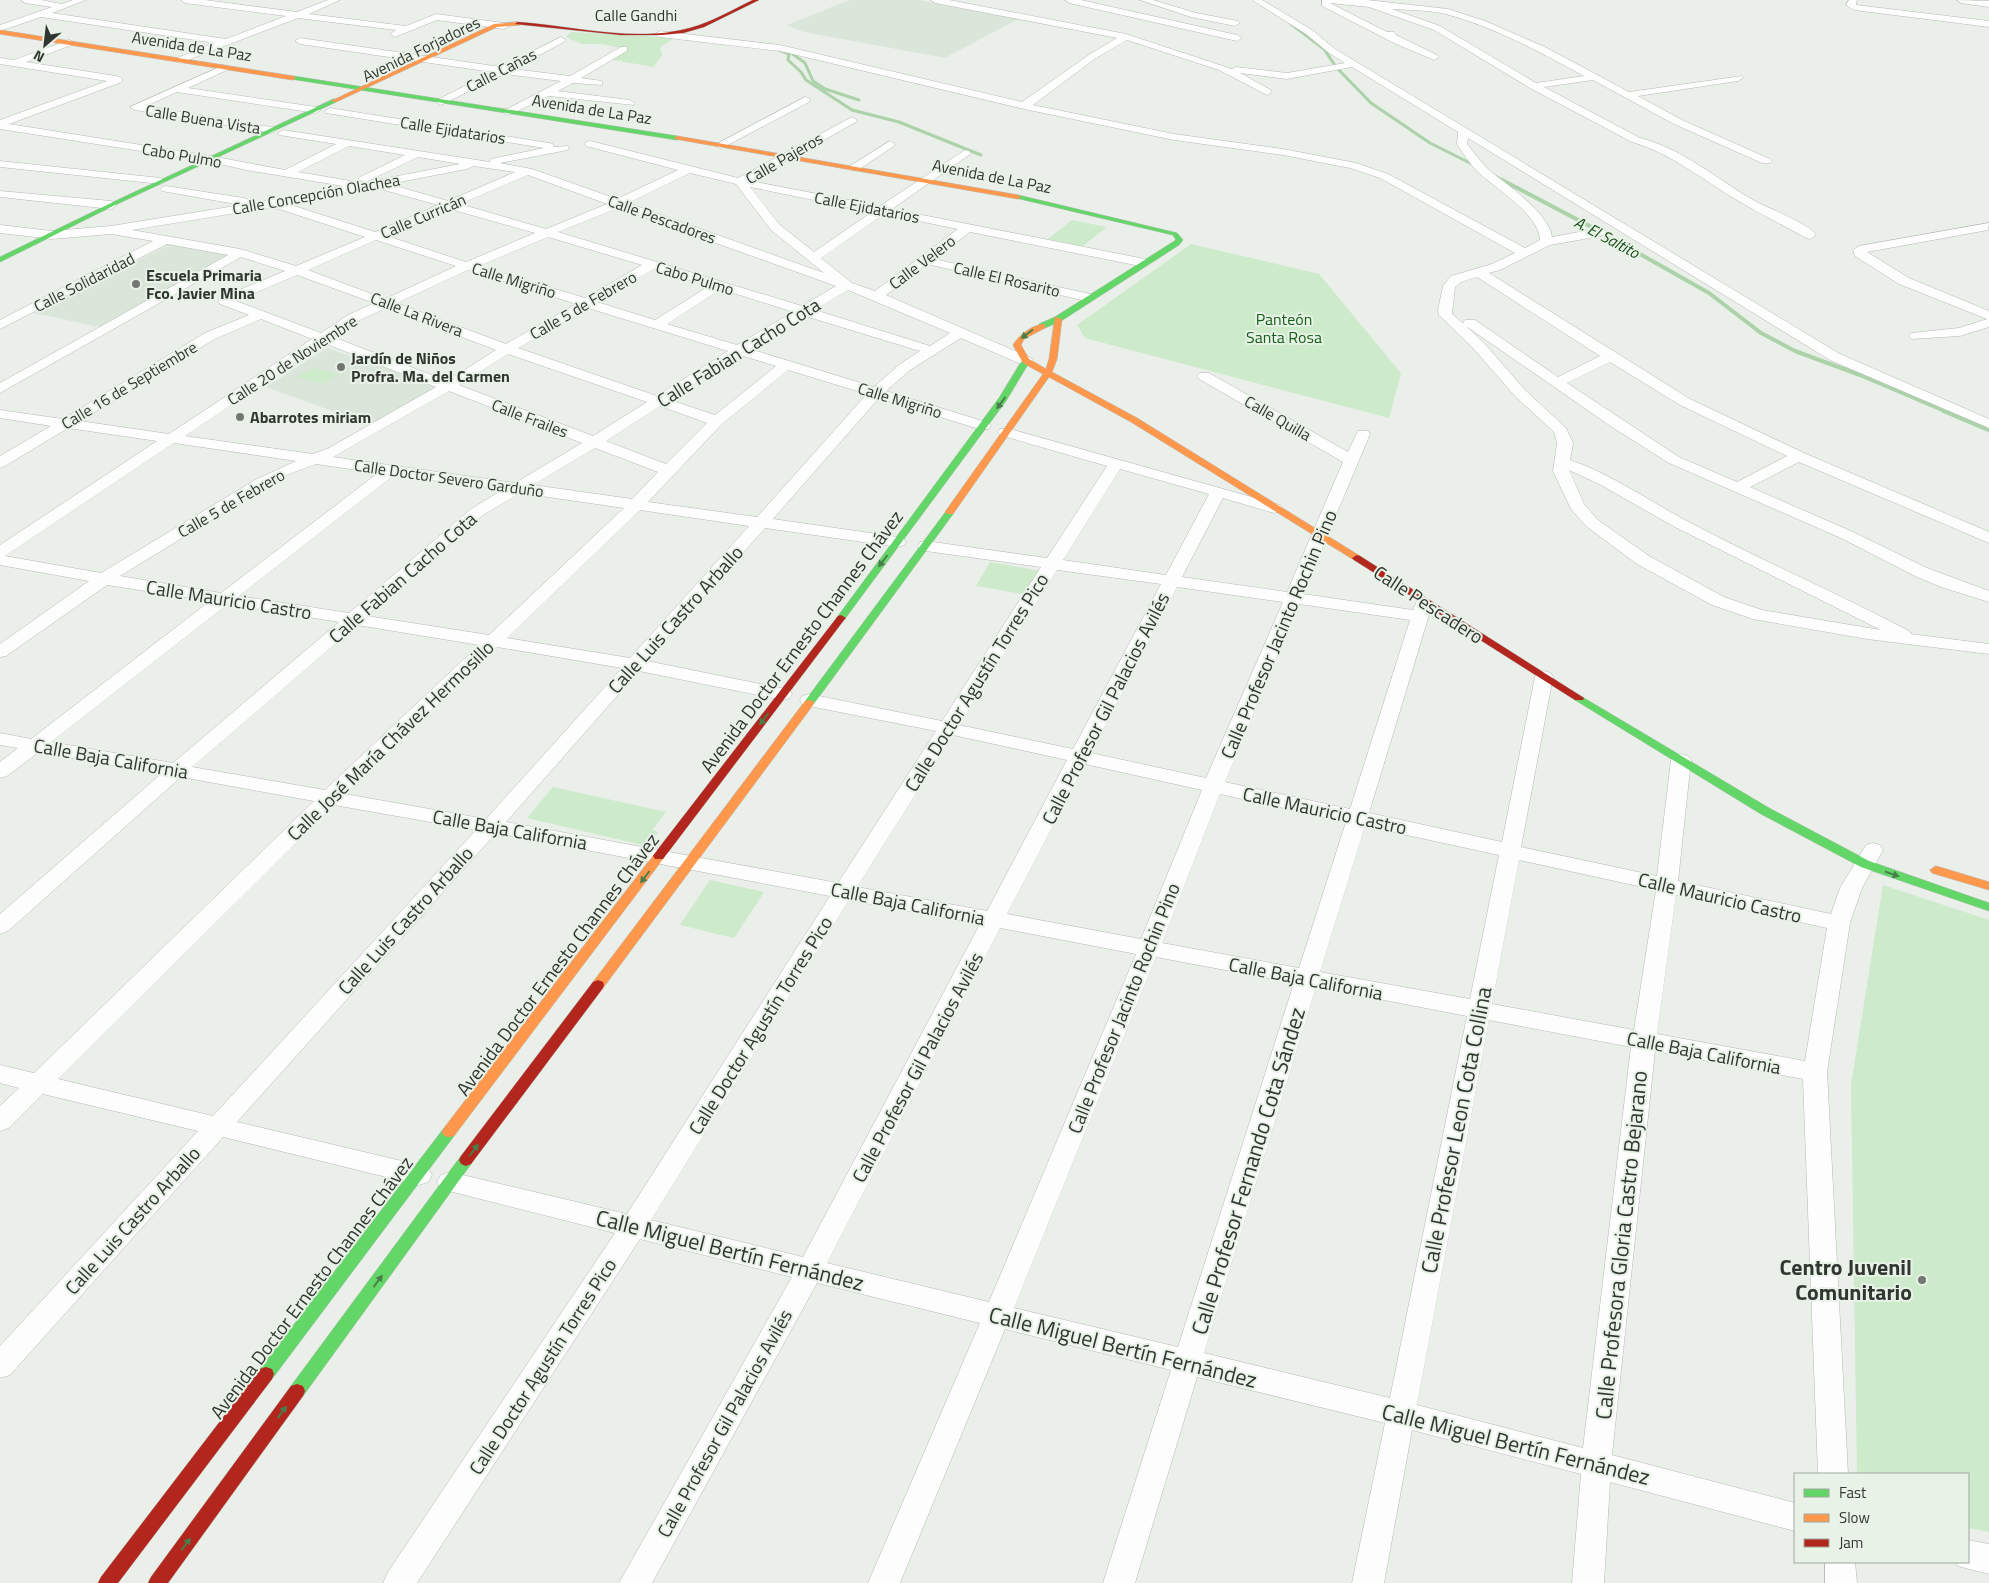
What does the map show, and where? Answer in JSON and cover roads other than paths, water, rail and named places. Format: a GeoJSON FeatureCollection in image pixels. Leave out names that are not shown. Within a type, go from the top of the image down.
{"type":"FeatureCollection","features":[{"type":"Feature","properties":{"kind":"street"},"geometry":{"type":"LineString","coordinates":[[25,0],[63,6]]}},
{"type":"Feature","properties":{"kind":"street"},"geometry":{"type":"LineString","coordinates":[[0,28],[82,0]]}},
{"type":"Feature","properties":{"kind":"street"},"geometry":{"type":"LineString","coordinates":[[185,0],[406,29]]}},
{"type":"Feature","properties":{"kind":"street"},"geometry":{"type":"LineString","coordinates":[[248,8],[271,0]]}},
{"type":"Feature","properties":{"kind":"street"},"geometry":{"type":"LineString","coordinates":[[180,60],[336,0]]}},
{"type":"Feature","properties":{"kind":"street","name":"Calle Gandhi"},"geometry":{"type":"LineString","coordinates":[[503,25],[660,34],[691,29],[756,0]]}},
{"type":"Feature","properties":{"kind":"street"},"geometry":{"type":"LineString","coordinates":[[934,0],[1126,37],[1222,68],[1267,92]]}},
{"type":"Feature","properties":{"kind":"street"},"geometry":{"type":"LineString","coordinates":[[1069,0],[1237,38],[1224,45]]}},
{"type":"Feature","properties":{"kind":"street"},"geometry":{"type":"LineString","coordinates":[[1104,9],[1140,0]]}},
{"type":"Feature","properties":{"kind":"street"},"geometry":{"type":"LineString","coordinates":[[1144,0],[1194,15],[1235,23]]}},
{"type":"Feature","properties":{"kind":"street"},"geometry":{"type":"LineString","coordinates":[[1256,0],[1309,32],[1332,51],[1835,357],[1989,424]]}},
{"type":"Feature","properties":{"kind":"street"},"geometry":{"type":"LineString","coordinates":[[1318,0],[1402,34]]}},
{"type":"Feature","properties":{"kind":"street"},"geometry":{"type":"LineString","coordinates":[[1326,0],[1437,10],[1456,14],[1511,35],[1595,77],[1678,122],[1766,161]]}},
{"type":"Feature","properties":{"kind":"street"},"geometry":{"type":"LineString","coordinates":[[1853,0],[1850,5],[1854,7],[1989,24]]}},
{"type":"Feature","properties":{"kind":"street"},"geometry":{"type":"LineString","coordinates":[[1961,0],[1989,3]]}},
{"type":"Feature","properties":{"kind":"street"},"geometry":{"type":"LineString","coordinates":[[1975,0],[1989,3]]}},
{"type":"Feature","properties":{"kind":"street"},"geometry":{"type":"LineString","coordinates":[[1368,3],[1441,30],[1534,86],[1636,140],[1651,143],[1684,159],[1742,198],[1810,235]]}},
{"type":"Feature","properties":{"kind":"street"},"geometry":{"type":"LineString","coordinates":[[40,14],[226,42]]}},
{"type":"Feature","properties":{"kind":"street"},"geometry":{"type":"LineString","coordinates":[[1434,57],[1392,37],[1391,34],[1402,34],[1426,23],[1456,14]]}},
{"type":"Feature","properties":{"kind":"street"},"geometry":{"type":"LineString","coordinates":[[357,50],[436,16],[503,25]]}},
{"type":"Feature","properties":{"kind":"street"},"geometry":{"type":"LineString","coordinates":[[351,21],[300,41],[428,61],[598,83]]}},
{"type":"Feature","properties":{"kind":"street","name":"Avenida Forjadores"},"geometry":{"type":"LineString","coordinates":[[0,260],[110,205],[223,162],[316,110],[366,90],[503,25]]}},
{"type":"Feature","properties":{"kind":"street","name":"Avenida de La Paz"},"geometry":{"type":"LineString","coordinates":[[0,32],[720,145],[926,180],[1016,196],[1175,234],[1180,240],[1177,244],[1145,263]]}},
{"type":"Feature","properties":{"kind":"street"},"geometry":{"type":"LineString","coordinates":[[660,34],[780,48],[1024,106],[1174,137],[1282,152],[1362,168],[1384,176],[1525,252]]}},
{"type":"Feature","properties":{"kind":"street"},"geometry":{"type":"LineString","coordinates":[[1024,106],[1094,56],[1126,37]]}},
{"type":"Feature","properties":{"kind":"street","name":"Calle Cañas"},"geometry":{"type":"LineString","coordinates":[[441,102],[561,40]]}},
{"type":"Feature","properties":{"kind":"street"},"geometry":{"type":"LineString","coordinates":[[14,64],[69,43]]}},
{"type":"Feature","properties":{"kind":"street"},"geometry":{"type":"LineString","coordinates":[[509,112],[548,93],[624,49]]}},
{"type":"Feature","properties":{"kind":"street"},"geometry":{"type":"LineString","coordinates":[[1190,58],[1211,52]]}},
{"type":"Feature","properties":{"kind":"street"},"geometry":{"type":"LineString","coordinates":[[0,61],[118,80],[0,125]]}},
{"type":"Feature","properties":{"kind":"street"},"geometry":{"type":"LineString","coordinates":[[1251,83],[1355,64]]}},
{"type":"Feature","properties":{"kind":"street"},"geometry":{"type":"LineString","coordinates":[[177,89],[224,68]]}},
{"type":"Feature","properties":{"kind":"street"},"geometry":{"type":"LineString","coordinates":[[1222,68],[1287,76]]}},
{"type":"Feature","properties":{"kind":"street"},"geometry":{"type":"LineString","coordinates":[[1534,86],[1595,77]]}},
{"type":"Feature","properties":{"kind":"street"},"geometry":{"type":"LineString","coordinates":[[1628,95],[1738,78]]}},
{"type":"Feature","properties":{"kind":"street"},"geometry":{"type":"LineString","coordinates":[[177,89],[316,110]]}},
{"type":"Feature","properties":{"kind":"street","name":"Calle Buena Vista"},"geometry":{"type":"LineString","coordinates":[[177,89],[135,107],[278,132]]}},
{"type":"Feature","properties":{"kind":"street","name":"Avenida Forjadores"},"geometry":{"type":"LineString","coordinates":[[0,267],[67,235],[211,158],[330,111],[366,90]]}},
{"type":"Feature","properties":{"kind":"street"},"geometry":{"type":"LineString","coordinates":[[548,93],[630,103]]}},
{"type":"Feature","properties":{"kind":"street"},"geometry":{"type":"LineString","coordinates":[[720,145],[805,100]]}},
{"type":"Feature","properties":{"kind":"street","name":"Calle Ejidatarios"},"geometry":{"type":"LineString","coordinates":[[330,111],[576,150]]}},
{"type":"Feature","properties":{"kind":"street","name":"Calle Pajeros"},"geometry":{"type":"LineString","coordinates":[[847,285],[815,257],[775,227],[740,182],[852,120]]}},
{"type":"Feature","properties":{"kind":"street","name":"Cabo Pulmo"},"geometry":{"type":"LineString","coordinates":[[0,125],[211,158],[223,162],[363,185],[450,204],[930,350]]}},
{"type":"Feature","properties":{"kind":"street","name":"Calle Curricán"},"geometry":{"type":"LineString","coordinates":[[225,301],[621,130]]}},
{"type":"Feature","properties":{"kind":"street","name":"Calle Pescadores"},"geometry":{"type":"LineString","coordinates":[[278,132],[527,171],[877,296],[1026,361]]}},
{"type":"Feature","properties":{"kind":"street"},"geometry":{"type":"LineString","coordinates":[[1464,132],[1462,144],[1481,168],[1530,211],[1545,233],[1546,242]]}},
{"type":"Feature","properties":{"kind":"street"},"geometry":{"type":"LineString","coordinates":[[287,173],[347,143]]}},
{"type":"Feature","properties":{"kind":"street","name":"Calle Ejidatarios"},"geometry":{"type":"LineString","coordinates":[[590,144],[740,182],[1145,263]]}},
{"type":"Feature","properties":{"kind":"street"},"geometry":{"type":"LineString","coordinates":[[854,168],[890,144]]}},
{"type":"Feature","properties":{"kind":"street","name":"Calle Concepción Olachea"},"geometry":{"type":"LineString","coordinates":[[0,229],[52,235],[111,230],[274,203],[564,148]]}},
{"type":"Feature","properties":{"kind":"street"},"geometry":{"type":"LineString","coordinates":[[815,257],[966,153]]}},
{"type":"Feature","properties":{"kind":"street"},"geometry":{"type":"LineString","coordinates":[[363,185],[416,154]]}},
{"type":"Feature","properties":{"kind":"street"},"geometry":{"type":"LineString","coordinates":[[0,164],[163,185],[258,205]]}},
{"type":"Feature","properties":{"kind":"street","name":"Calle 20 de Noviembre"},"geometry":{"type":"LineString","coordinates":[[0,552],[324,339],[348,320],[467,266],[619,203],[687,170]]}},
{"type":"Feature","properties":{"kind":"street"},"geometry":{"type":"LineString","coordinates":[[0,194],[110,205]]}},
{"type":"Feature","properties":{"kind":"street","name":"Calle Migriño"},"geometry":{"type":"LineString","coordinates":[[274,203],[467,266],[984,426]]}},
{"type":"Feature","properties":{"kind":"street"},"geometry":{"type":"LineString","coordinates":[[1988,226],[1859,250],[1860,253],[1904,281],[1989,316]]}},
{"type":"Feature","properties":{"kind":"street","name":"Calle Velero"},"geometry":{"type":"LineString","coordinates":[[877,296],[968,227]]}},
{"type":"Feature","properties":{"kind":"street","name":"Calle La Rivera"},"geometry":{"type":"LineString","coordinates":[[111,230],[240,253],[297,270],[387,302],[507,349],[717,421]]}},
{"type":"Feature","properties":{"kind":"street"},"geometry":{"type":"LineString","coordinates":[[1600,232],[1546,242],[1496,267],[1462,277],[1452,282],[1449,286],[1445,310],[1449,320],[1478,345],[1520,393],[1561,431],[1564,443],[1561,471],[1564,482],[1577,506],[1592,523],[1643,560],[1718,601],[1759,615],[1913,641],[1989,649]]}},
{"type":"Feature","properties":{"kind":"street","name":"Calle Solidaridad"},"geometry":{"type":"LineString","coordinates":[[0,325],[167,239]]}},
{"type":"Feature","properties":{"kind":"street"},"geometry":{"type":"LineString","coordinates":[[0,252],[23,249]]}},
{"type":"Feature","properties":{"kind":"street"},"geometry":{"type":"LineString","coordinates":[[0,389],[240,253]]}},
{"type":"Feature","properties":{"kind":"street","name":"Calle El Rosarito"},"geometry":{"type":"LineString","coordinates":[[924,260],[1090,298]]}},
{"type":"Feature","properties":{"kind":"street"},"geometry":{"type":"LineString","coordinates":[[1026,361],[1018,348],[1018,342],[1032,330],[1058,319],[1145,263]]}},
{"type":"Feature","properties":{"kind":"street","name":"Calle 5 de Febrero"},"geometry":{"type":"LineString","coordinates":[[0,652],[104,579],[261,483],[295,466],[318,459],[448,386],[507,349],[652,265]]}},
{"type":"Feature","properties":{"kind":"street"},"geometry":{"type":"LineString","coordinates":[[1478,272],[1684,402],[1738,429],[1989,538]]}},
{"type":"Feature","properties":{"kind":"street"},"geometry":{"type":"LineString","coordinates":[[657,324],[719,285]]}},
{"type":"Feature","properties":{"kind":"street","name":"Calle Fabian Cacho Cota"},"geometry":{"type":"LineString","coordinates":[[0,926],[177,770],[476,512],[594,442],[802,310],[847,285]]}},
{"type":"Feature","properties":{"kind":"street","name":"Calle Frailes"},"geometry":{"type":"LineString","coordinates":[[225,301],[668,470]]}},
{"type":"Feature","properties":{"kind":"street"},"geometry":{"type":"LineString","coordinates":[[1446,306],[1661,452],[1689,467],[1847,535],[1921,572],[1989,597]]}},
{"type":"Feature","properties":{"kind":"street"},"geometry":{"type":"LineString","coordinates":[[0,310],[21,314]]}},
{"type":"Feature","properties":{"kind":"street","name":"Calle 16 de Septiembre"},"geometry":{"type":"LineString","coordinates":[[0,464],[210,336],[262,314]]}},
{"type":"Feature","properties":{"kind":"street"},"geometry":{"type":"LineString","coordinates":[[158,1583],[450,1182],[926,546],[1048,373],[1053,358],[1058,319]]}},
{"type":"Feature","properties":{"kind":"street"},"geometry":{"type":"LineString","coordinates":[[1916,336],[1960,332],[1989,323]]}},
{"type":"Feature","properties":{"kind":"street","name":"Calle Luis Castro Arballo"},"geometry":{"type":"LineString","coordinates":[[0,1366],[491,826],[876,392],[905,367],[961,332]]}},
{"type":"Feature","properties":{"kind":"street"},"geometry":{"type":"LineString","coordinates":[[1557,383],[1610,356]]}},
{"type":"Feature","properties":{"kind":"street","name":"Calle Pescadero"},"geometry":{"type":"LineString","coordinates":[[1026,361],[1134,420],[1319,534],[1422,608],[1544,677],[1765,811],[1832,844]]}},
{"type":"Feature","properties":{"kind":"street","name":"Avenida Doctor Ernesto Channes Chávez"},"geometry":{"type":"LineString","coordinates":[[108,1583],[898,542],[984,426],[1026,361]]}},
{"type":"Feature","properties":{"kind":"street","name":"Calle José María Chávez Hermosillo"},"geometry":{"type":"LineString","coordinates":[[0,1121],[330,797],[636,505],[717,421],[786,365]]}},
{"type":"Feature","properties":{"kind":"street","name":"Calle Quilla"},"geometry":{"type":"LineString","coordinates":[[1204,376],[1352,461]]}},
{"type":"Feature","properties":{"kind":"street","name":"Calle Doctor Severo Garduño"},"geometry":{"type":"LineString","coordinates":[[0,414],[898,542]]}},
{"type":"Feature","properties":{"kind":"street"},"geometry":{"type":"LineString","coordinates":[[1005,432],[1274,508]]}},
{"type":"Feature","properties":{"kind":"street","name":"Calle Profesor Jacinto Rochin Pino"},"geometry":{"type":"LineString","coordinates":[[884,1583],[1149,948],[1213,786],[1363,434]]}},
{"type":"Feature","properties":{"kind":"street"},"geometry":{"type":"LineString","coordinates":[[1739,487],[1800,456]]}},
{"type":"Feature","properties":{"kind":"street"},"geometry":{"type":"LineString","coordinates":[[1562,462],[1583,469],[1680,523],[1847,604],[1913,641]]}},
{"type":"Feature","properties":{"kind":"street","name":"Calle Doctor Agustín Torres Pico"},"geometry":{"type":"LineString","coordinates":[[400,1583],[634,1226],[1116,463]]}},
{"type":"Feature","properties":{"kind":"street"},"geometry":{"type":"LineString","coordinates":[[0,772],[228,598],[391,470]]}},
{"type":"Feature","properties":{"kind":"street","name":"Calle Profesor Gil Palacios Avilés"},"geometry":{"type":"LineString","coordinates":[[635,1583],[810,1270],[1218,492]]}},
{"type":"Feature","properties":{"kind":"street"},"geometry":{"type":"LineString","coordinates":[[926,546],[1294,598],[1422,608]]}},
{"type":"Feature","properties":{"kind":"street","name":"Calle Mauricio Castro"},"geometry":{"type":"LineString","coordinates":[[0,560],[104,579],[634,664],[782,694]]}},
{"type":"Feature","properties":{"kind":"street","name":"Calle Profesor Fernando Cota Sández"},"geometry":{"type":"LineString","coordinates":[[1119,1583],[1359,817],[1422,608]]}},
{"type":"Feature","properties":{"kind":"street","name":"Calle Profesor Leon Cota Collina"},"geometry":{"type":"LineString","coordinates":[[1368,1583],[1544,677]]}},
{"type":"Feature","properties":{"kind":"street","name":"Calle Mauricio Castro"},"geometry":{"type":"LineString","coordinates":[[810,700],[1079,756],[1840,923]]}},
{"type":"Feature","properties":{"kind":"street","name":"Calle Baja California"},"geometry":{"type":"LineString","coordinates":[[0,739],[688,862],[1815,1072]]}},
{"type":"Feature","properties":{"kind":"street","name":"Calle Profesora Gloria Castro Bejarano"},"geometry":{"type":"LineString","coordinates":[[1588,1583],[1596,1464],[1644,1040],[1667,884],[1681,760]]}},
{"type":"Feature","properties":{"kind":"street"},"geometry":{"type":"LineString","coordinates":[[1832,844],[1874,856]]}},
{"type":"Feature","properties":{"kind":"street"},"geometry":{"type":"LineString","coordinates":[[1832,844],[1874,856],[1989,907]]}},
{"type":"Feature","properties":{"kind":"street"},"geometry":{"type":"LineString","coordinates":[[1833,1473],[1815,1072],[1840,923],[1851,888],[1874,856]]}},
{"type":"Feature","properties":{"kind":"street"},"geometry":{"type":"LineString","coordinates":[[1927,867],[1989,886]]}},
{"type":"Feature","properties":{"kind":"street"},"geometry":{"type":"LineString","coordinates":[[0,1074],[419,1175]]}},
{"type":"Feature","properties":{"kind":"street","name":"Calle Miguel Bertín Fernández"},"geometry":{"type":"LineString","coordinates":[[450,1182],[1402,1414],[1794,1517]]}},
{"type":"Feature","properties":{"kind":"street"},"geometry":{"type":"LineString","coordinates":[[1969,1555],[1989,1559]]}},
{"type":"Feature","properties":{"kind":"street"},"geometry":{"type":"LineString","coordinates":[[1840,1563],[1842,1583]]}},
{"type":"Feature","properties":{"kind":"waterway","name":"A. El Saltito"},"geometry":{"type":"LineString","coordinates":[[1291,24],[1324,49],[1336,67],[1371,103],[1430,143],[1476,166]]}},
{"type":"Feature","properties":{"kind":"waterway"},"geometry":{"type":"LineString","coordinates":[[777,49],[789,54],[788,60],[801,72],[806,80],[852,110],[899,122],[981,155]]}},
{"type":"Feature","properties":{"kind":"waterway"},"geometry":{"type":"LineString","coordinates":[[790,52],[805,63],[813,81],[825,89],[859,100]]}},
{"type":"Feature","properties":{"kind":"waterway","name":"A. El Saltito"},"geometry":{"type":"LineString","coordinates":[[1493,175],[1504,181]]}},
{"type":"Feature","properties":{"kind":"waterway","name":"A. El Saltito"},"geometry":{"type":"LineString","coordinates":[[1502,180],[1601,232],[1709,293],[1761,333],[1795,351],[1860,375],[1947,412]]}},
{"type":"Feature","properties":{"kind":"waterway","name":"A. El Saltito"},"geometry":{"type":"LineString","coordinates":[[1944,411],[1989,430]]}},
{"type":"Feature","properties":{"kind":"place","name":"Escuela Primaria Fco. Javier Mina"},"geometry":{"type":"Point","coordinates":[136,284]}},
{"type":"Feature","properties":{"kind":"place","name":"Jardín de Niños Profra. Ma. del Carmen"},"geometry":{"type":"Point","coordinates":[341,367]}},
{"type":"Feature","properties":{"kind":"place","name":"Abarrotes miriam"},"geometry":{"type":"Point","coordinates":[240,417]}},
{"type":"Feature","properties":{"kind":"place","name":"Centro Juvenil Comunitario"},"geometry":{"type":"Point","coordinates":[1922,1280]}},
{"type":"Feature","properties":{"kind":"park label","name":"Panteón Santa Rosa"},"geometry":{"type":"Point","coordinates":[1284,328]}}]}
